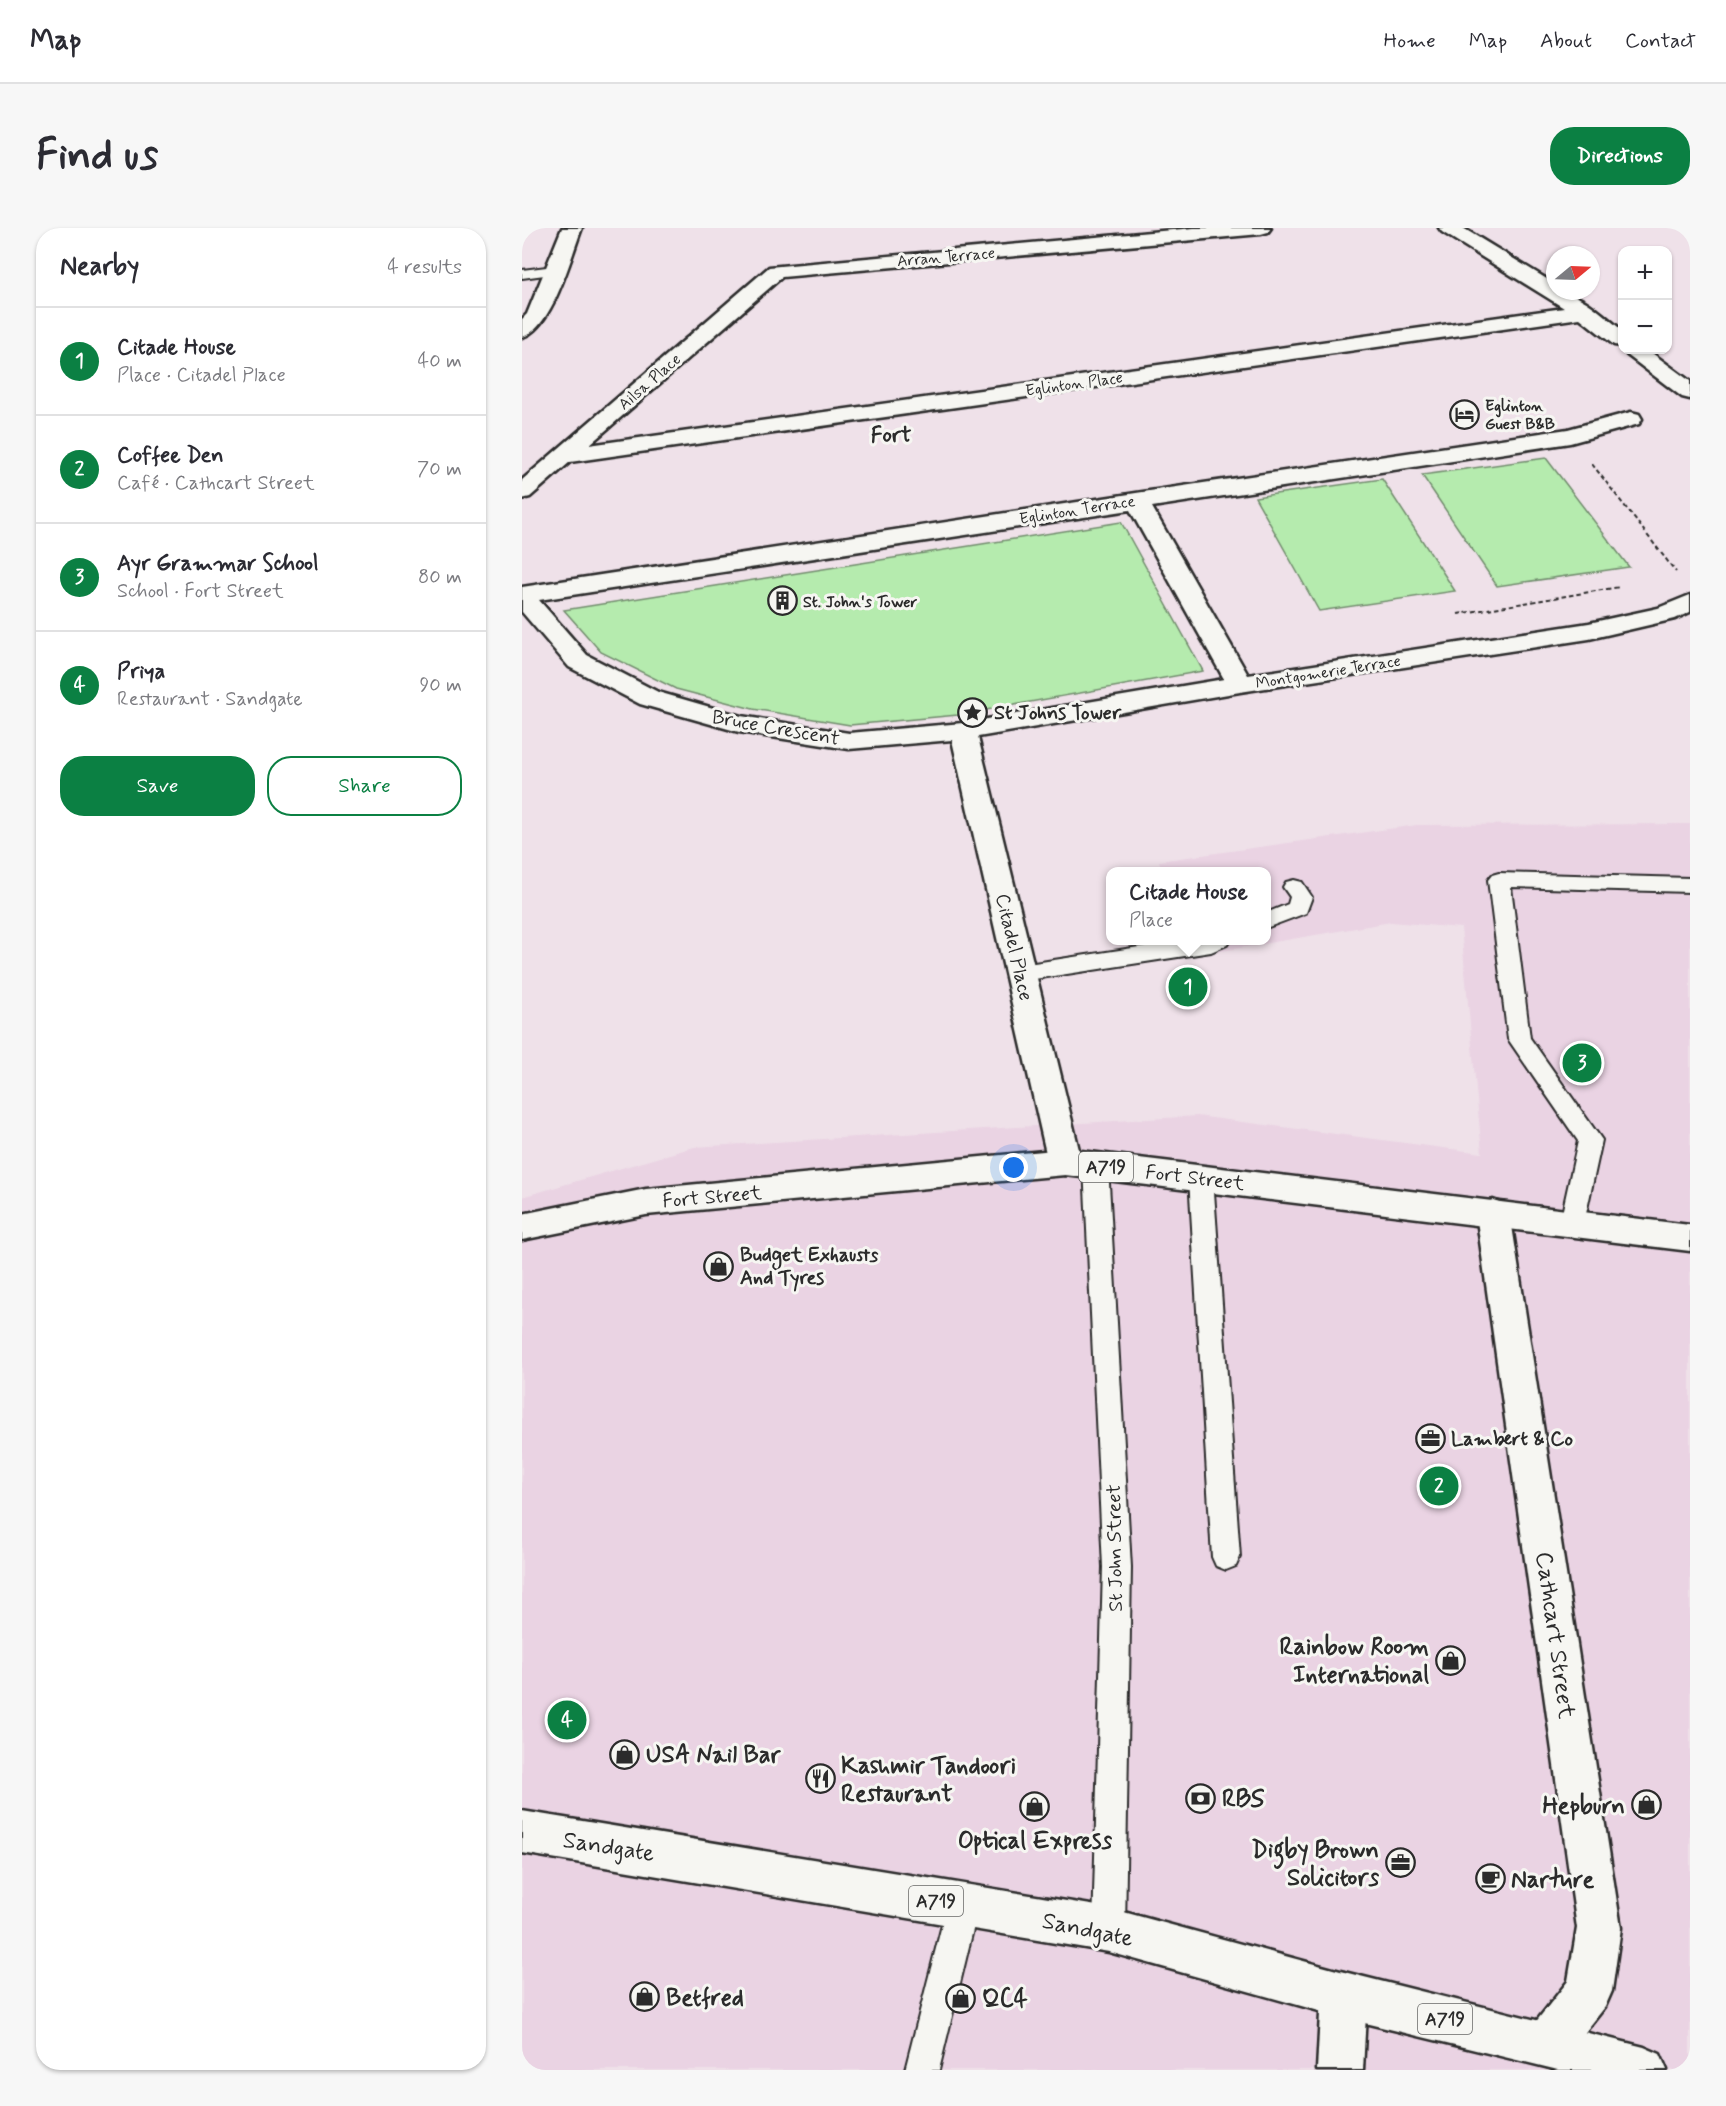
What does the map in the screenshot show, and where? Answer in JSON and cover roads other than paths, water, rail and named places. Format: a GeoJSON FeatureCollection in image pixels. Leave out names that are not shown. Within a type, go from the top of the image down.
{"type":"FeatureCollection","features":[{"type":"Feature","properties":{"kind":"street"},"geometry":{"type":"LineString","coordinates":[[522,331],[537,316],[572,228]]}},
{"type":"Feature","properties":{"kind":"street","name":"Arran Terrace"},"geometry":{"type":"LineString","coordinates":[[776,271],[1261,228]]}},
{"type":"Feature","properties":{"kind":"street"},"geometry":{"type":"LineString","coordinates":[[1449,228],[1584,310],[1618,336]]}},
{"type":"Feature","properties":{"kind":"street","name":"Ailsa Place"},"geometry":{"type":"LineString","coordinates":[[522,492],[776,271]]}},
{"type":"Feature","properties":{"kind":"street","name":"Eglinton Place"},"geometry":{"type":"LineString","coordinates":[[563,456],[1584,310]]}},
{"type":"Feature","properties":{"kind":"street"},"geometry":{"type":"LineString","coordinates":[[1640,354],[1690,392]]}},
{"type":"Feature","properties":{"kind":"street","name":"Eglinton Terrace"},"geometry":{"type":"LineString","coordinates":[[522,595],[1569,436],[1631,419]]}},
{"type":"Feature","properties":{"kind":"street"},"geometry":{"type":"LineString","coordinates":[[1136,500],[1240,684]]}},
{"type":"Feature","properties":{"kind":"street","name":"Bruce Crescent"},"geometry":{"type":"LineString","coordinates":[[522,595],[578,661],[649,698],[739,724],[849,741],[963,731]]}},
{"type":"Feature","properties":{"kind":"street","name":"Montgomerie Terrace"},"geometry":{"type":"LineString","coordinates":[[963,731],[1240,684],[1589,631],[1666,614],[1690,603]]}},
{"type":"Feature","properties":{"kind":"street","name":"Citadel Place"},"geometry":{"type":"LineString","coordinates":[[963,731],[1022,973],[1081,1164]]}},
{"type":"Feature","properties":{"kind":"street","name":"Fort Street"},"geometry":{"type":"LineString","coordinates":[[522,1227],[646,1202],[1081,1164],[1690,1238]]}},
{"type":"Feature","properties":{"kind":"street","name":"Cathcart Street"},"geometry":{"type":"LineString","coordinates":[[1493,1213],[1599,1928],[1589,1991],[1547,2044]]}},
{"type":"Feature","properties":{"kind":"street","name":"Sandgate"},"geometry":{"type":"LineString","coordinates":[[522,1832],[1109,1930],[1344,1995],[1644,2070]]}},
{"type":"Feature","properties":{"kind":"street"},"geometry":{"type":"LineString","coordinates":[[1340,2070],[1344,1995]]}},
{"type":"Feature","properties":{"kind":"lane"},"geometry":{"type":"LineString","coordinates":[[522,274],[555,270]]}},
{"type":"Feature","properties":{"kind":"lane"},"geometry":{"type":"LineString","coordinates":[[1572,1223],[1590,1140],[1519,1039],[1499,880],[1690,885]]}},
{"type":"Feature","properties":{"kind":"lane"},"geometry":{"type":"LineString","coordinates":[[1271,919],[1298,908],[1301,897],[1294,887]]}},
{"type":"Feature","properties":{"kind":"lane"},"geometry":{"type":"LineString","coordinates":[[1022,973],[1204,945]]}},
{"type":"Feature","properties":{"kind":"lane","name":"St John Street"},"geometry":{"type":"LineString","coordinates":[[1081,1164],[1117,1567],[1109,1930]]}},
{"type":"Feature","properties":{"kind":"lane"},"geometry":{"type":"LineString","coordinates":[[1201,1178],[1226,1557]]}},
{"type":"Feature","properties":{"kind":"lane"},"geometry":{"type":"LineString","coordinates":[[922,2070],[963,1905]]}},
{"type":"Feature","properties":{"kind":"place","name":"Eglinton Guest B&B"},"geometry":{"type":"Point","coordinates":[1464,414]}},
{"type":"Feature","properties":{"kind":"place","name":"St. John's Tower"},"geometry":{"type":"Point","coordinates":[782,601]}},
{"type":"Feature","properties":{"kind":"place","name":"St Johns Tower"},"geometry":{"type":"Point","coordinates":[973,712]}},
{"type":"Feature","properties":{"kind":"place","name":"Citade House"},"geometry":{"type":"Point","coordinates":[1188,987]}},
{"type":"Feature","properties":{"kind":"place","name":"Ayr Grammar School"},"geometry":{"type":"Point","coordinates":[1582,1063]}},
{"type":"Feature","properties":{"kind":"place","name":"Budget Exhausts And Tyres"},"geometry":{"type":"Point","coordinates":[719,1266]}},
{"type":"Feature","properties":{"kind":"place","name":"Lambert & Co"},"geometry":{"type":"Point","coordinates":[1430,1438]}},
{"type":"Feature","properties":{"kind":"place","name":"Coffee Den"},"geometry":{"type":"Point","coordinates":[1439,1486]}},
{"type":"Feature","properties":{"kind":"place","name":"Rainbow Room International"},"geometry":{"type":"Point","coordinates":[1450,1660]}},
{"type":"Feature","properties":{"kind":"place","name":"Priya"},"geometry":{"type":"Point","coordinates":[567,1720]}},
{"type":"Feature","properties":{"kind":"place","name":"USA Nail Bar"},"geometry":{"type":"Point","coordinates":[625,1754]}},
{"type":"Feature","properties":{"kind":"place","name":"Kashmir Tandoori Restaurant"},"geometry":{"type":"Point","coordinates":[820,1779]}},
{"type":"Feature","properties":{"kind":"place","name":"RBS"},"geometry":{"type":"Point","coordinates":[1201,1798]}},
{"type":"Feature","properties":{"kind":"place","name":"Hepburn"},"geometry":{"type":"Point","coordinates":[1646,1805]}},
{"type":"Feature","properties":{"kind":"place","name":"Optical Express"},"geometry":{"type":"Point","coordinates":[1035,1807]}},
{"type":"Feature","properties":{"kind":"place","name":"Digby Brown Solicitors"},"geometry":{"type":"Point","coordinates":[1400,1863]}},
{"type":"Feature","properties":{"kind":"place","name":"Narture"},"geometry":{"type":"Point","coordinates":[1490,1879]}},
{"type":"Feature","properties":{"kind":"place","name":"Betfred"},"geometry":{"type":"Point","coordinates":[645,1997]}},
{"type":"Feature","properties":{"kind":"place","name":"QC4"},"geometry":{"type":"Point","coordinates":[961,1998]}},
{"type":"Feature","properties":{"kind":"district","name":"Fort"},"geometry":{"type":"Point","coordinates":[891,434]}}]}
